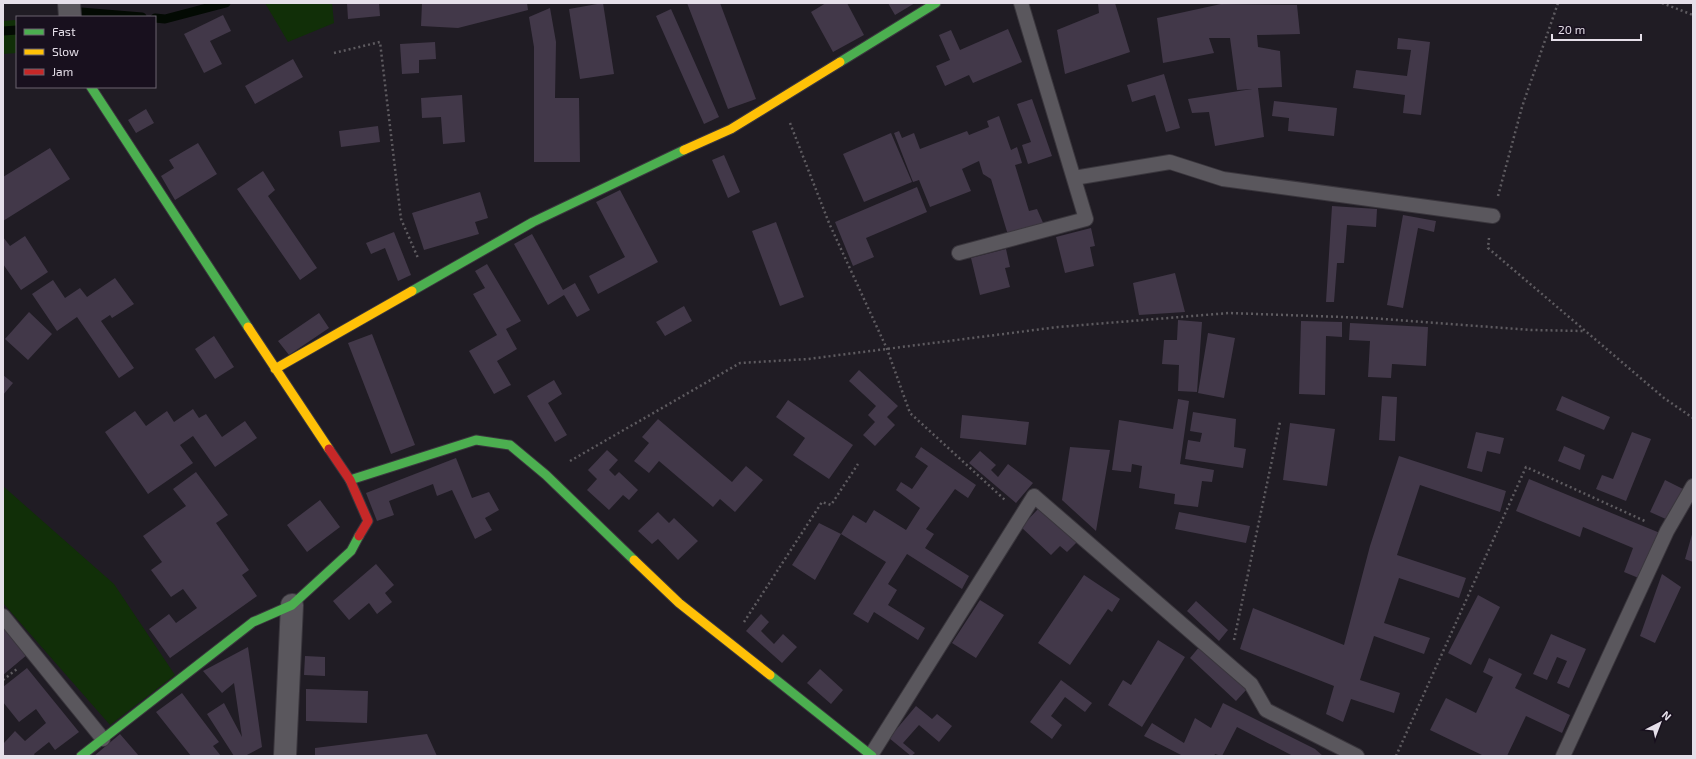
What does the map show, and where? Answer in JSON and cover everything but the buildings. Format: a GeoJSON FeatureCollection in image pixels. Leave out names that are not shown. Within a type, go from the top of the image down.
{"type":"FeatureCollection","features":[{"type":"Feature","properties":{"kind":"street"},"geometry":{"type":"LineString","coordinates":[[69,3],[70,16]]}},
{"type":"Feature","properties":{"kind":"street"},"geometry":{"type":"LineString","coordinates":[[275,369],[533,222],[662,159],[731,129],[782,99],[878,37],[936,3]]}},
{"type":"Feature","properties":{"kind":"street"},"geometry":{"type":"LineString","coordinates":[[81,756],[253,622],[292,605],[351,551],[368,521],[350,480],[275,369],[92,88]]}},
{"type":"Feature","properties":{"kind":"street"},"geometry":{"type":"LineString","coordinates":[[350,480],[476,440],[510,445],[546,475],[679,603],[872,756]]}},
{"type":"Feature","properties":{"kind":"street"},"geometry":{"type":"LineString","coordinates":[[285,756],[292,605]]}},
{"type":"Feature","properties":{"kind":"lane"},"geometry":{"type":"LineString","coordinates":[[960,253],[1086,219],[1021,3]]}},
{"type":"Feature","properties":{"kind":"lane"},"geometry":{"type":"LineString","coordinates":[[1074,178],[1170,162],[1223,179],[1493,216]]}},
{"type":"Feature","properties":{"kind":"lane"},"geometry":{"type":"LineString","coordinates":[[1563,756],[1667,531],[1693,486]]}},
{"type":"Feature","properties":{"kind":"lane"},"geometry":{"type":"LineString","coordinates":[[872,756],[1034,496],[1251,684],[1266,710],[1357,756]]}},
{"type":"Feature","properties":{"kind":"lane"},"geometry":{"type":"LineString","coordinates":[[3,616],[103,739]]}},
{"type":"Feature","properties":{"kind":"path"},"geometry":{"type":"LineString","coordinates":[[1558,3],[1522,107],[1493,216],[1488,248],[1664,398],[1693,418]]}},
{"type":"Feature","properties":{"kind":"path"},"geometry":{"type":"LineString","coordinates":[[1662,3],[1693,15]]}},
{"type":"Feature","properties":{"kind":"path"},"geometry":{"type":"LineString","coordinates":[[334,53],[380,42],[401,219],[428,282]]}},
{"type":"Feature","properties":{"kind":"path"},"geometry":{"type":"LineString","coordinates":[[782,99],[829,223],[887,349],[910,413],[1022,515]]}},
{"type":"Feature","properties":{"kind":"path"},"geometry":{"type":"LineString","coordinates":[[546,475],[740,363],[808,359],[1058,327],[1229,313],[1370,318],[1531,330],[1584,331]]}},
{"type":"Feature","properties":{"kind":"path"},"geometry":{"type":"LineString","coordinates":[[1229,664],[1280,422]]}},
{"type":"Feature","properties":{"kind":"path"},"geometry":{"type":"LineString","coordinates":[[730,643],[822,502],[831,505],[858,464]]}},
{"type":"Feature","properties":{"kind":"path"},"geometry":{"type":"LineString","coordinates":[[1396,756],[1526,468],[1667,531]]}},
{"type":"Feature","properties":{"kind":"green space"},"geometry":{"type":"Polygon","coordinates":[[[265,3],[332,3],[334,23],[288,42],[265,3]]]}},
{"type":"Feature","properties":{"kind":"green space"},"geometry":{"type":"Polygon","coordinates":[[[15,20],[16,22],[16,53],[3,54],[3,21],[15,20]]]}},
{"type":"Feature","properties":{"kind":"green space"},"geometry":{"type":"Polygon","coordinates":[[[3,486],[114,584],[175,675],[110,725],[3,603],[3,486]]]}},
{"type":"Feature","properties":{"kind":"waterway"},"geometry":{"type":"LineString","coordinates":[[156,18],[165,19],[226,3]]}},
{"type":"Feature","properties":{"kind":"waterway"},"geometry":{"type":"LineString","coordinates":[[70,15],[81,12],[130,16]]}},
{"type":"Feature","properties":{"kind":"waterway"},"geometry":{"type":"LineString","coordinates":[[3,31],[16,30]]}},
{"type":"Feature","properties":{"kind":"traffic: fast"},"geometry":{"type":"LineString","coordinates":[[840,62],[936,3]]}},
{"type":"Feature","properties":{"kind":"traffic: fast"},"geometry":{"type":"LineString","coordinates":[[92,88],[248,327]]}},
{"type":"Feature","properties":{"kind":"traffic: fast"},"geometry":{"type":"LineString","coordinates":[[412,291],[533,222],[684,150]]}},
{"type":"Feature","properties":{"kind":"traffic: fast"},"geometry":{"type":"LineString","coordinates":[[350,480],[476,440],[510,445],[546,475],[634,560]]}},
{"type":"Feature","properties":{"kind":"traffic: fast"},"geometry":{"type":"LineString","coordinates":[[81,756],[253,622],[292,605],[351,551],[359,536]]}},
{"type":"Feature","properties":{"kind":"traffic: fast"},"geometry":{"type":"LineString","coordinates":[[770,675],[872,756]]}},
{"type":"Feature","properties":{"kind":"traffic: slow"},"geometry":{"type":"LineString","coordinates":[[684,150],[731,129],[840,62]]}},
{"type":"Feature","properties":{"kind":"traffic: slow"},"geometry":{"type":"LineString","coordinates":[[275,369],[412,291]]}},
{"type":"Feature","properties":{"kind":"traffic: slow"},"geometry":{"type":"LineString","coordinates":[[248,327],[329,449]]}},
{"type":"Feature","properties":{"kind":"traffic: slow"},"geometry":{"type":"LineString","coordinates":[[634,560],[679,603],[770,675]]}},
{"type":"Feature","properties":{"kind":"traffic: jam"},"geometry":{"type":"LineString","coordinates":[[329,449],[350,480],[368,521],[359,536]]}}]}
